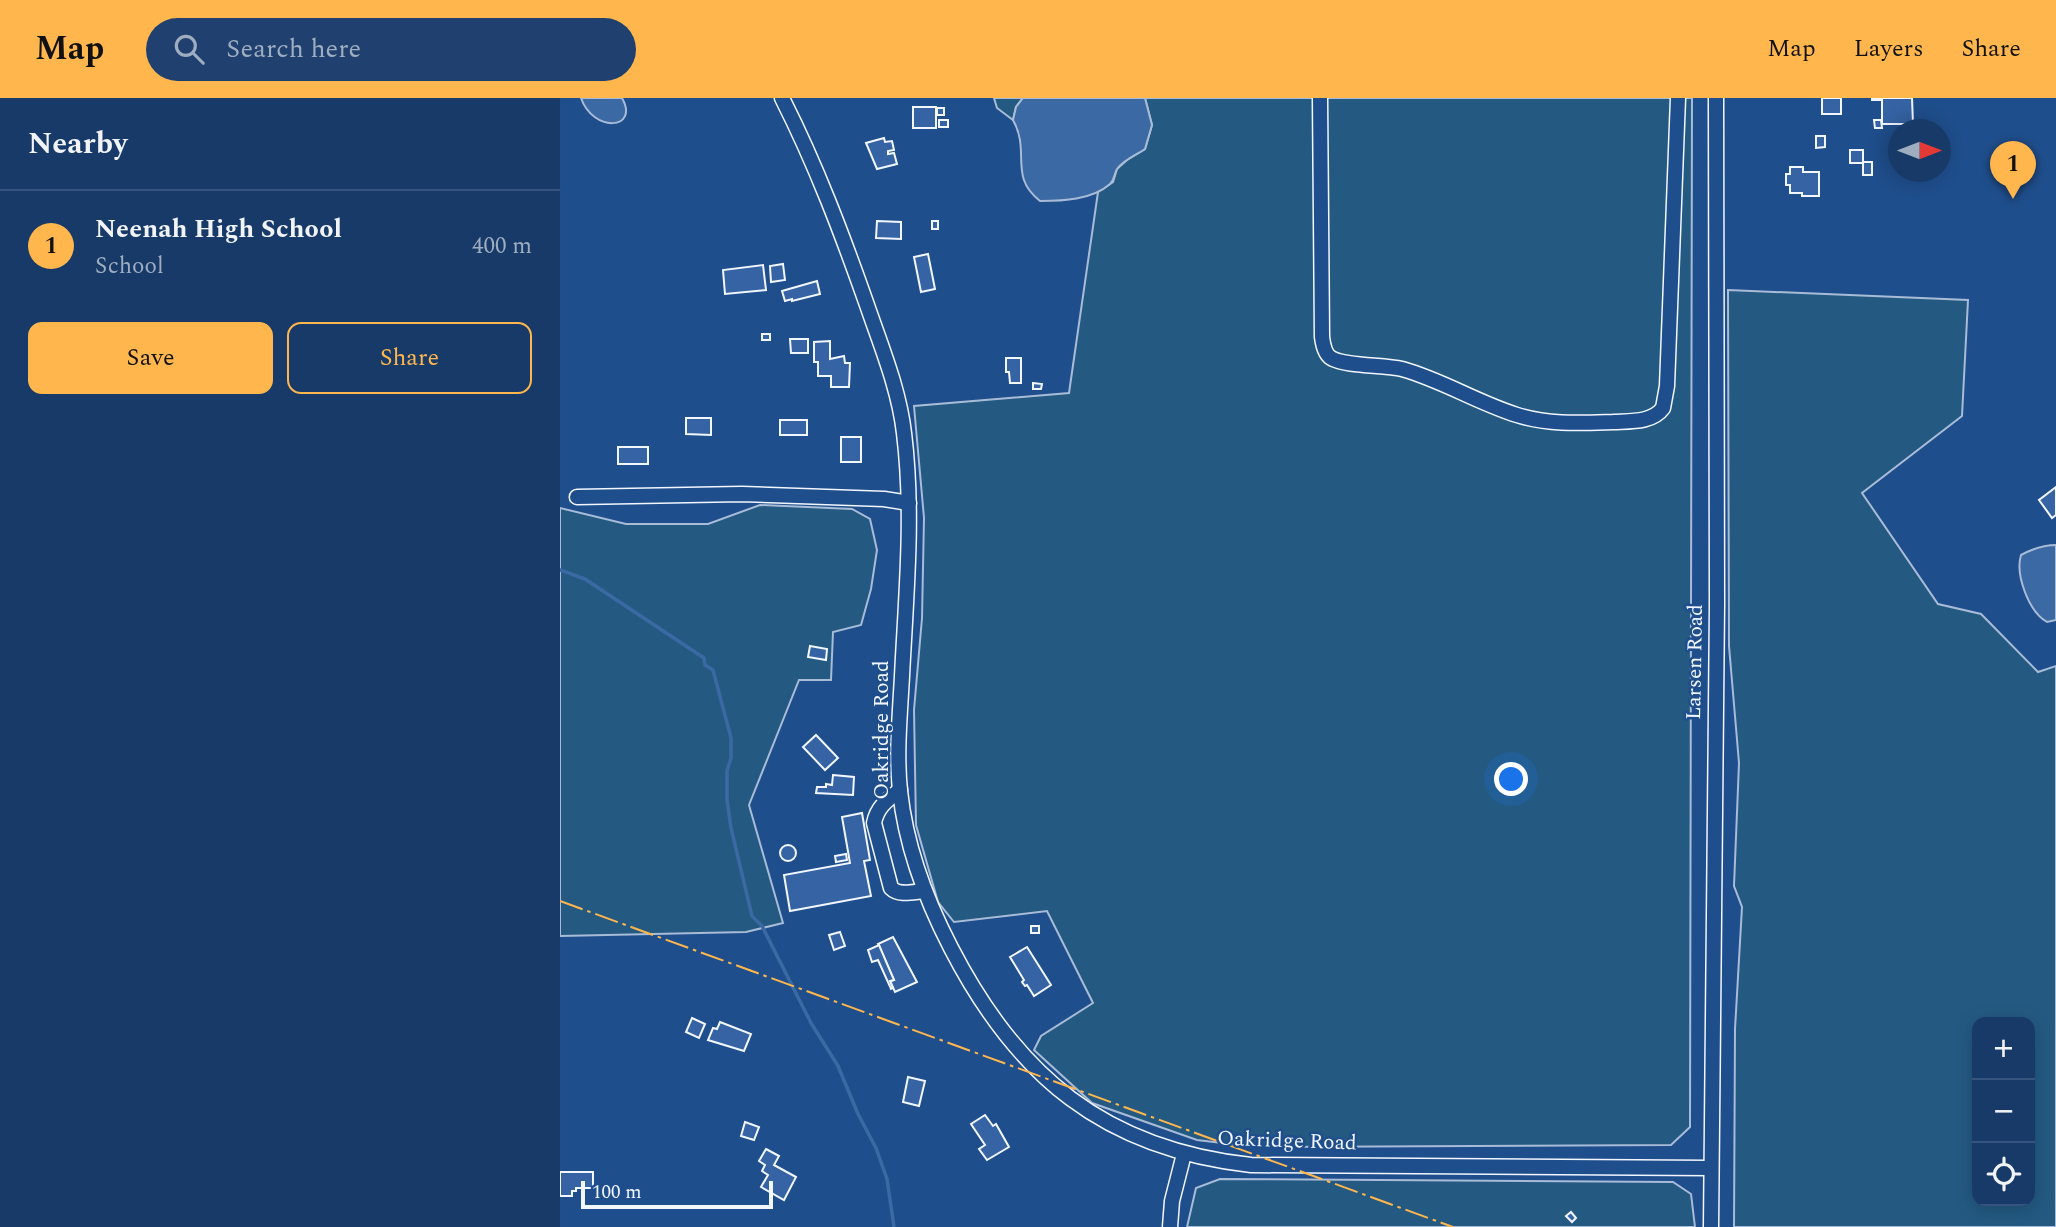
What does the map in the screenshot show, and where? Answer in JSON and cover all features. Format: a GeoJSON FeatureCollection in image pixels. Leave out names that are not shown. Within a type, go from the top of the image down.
{"type":"FeatureCollection","features":[{"type":"Feature","properties":{"kind":"street","name":"Oakridge Road"},"geometry":{"type":"LineString","coordinates":[[782,98],[812,157],[848,252],[901,413],[910,540],[899,726],[900,790],[908,837],[924,891],[965,976],[996,1023],[1038,1072],[1063,1094],[1101,1119],[1149,1143],[1184,1154],[1251,1165],[1710,1168]]}},
{"type":"Feature","properties":{"kind":"street"},"geometry":{"type":"LineString","coordinates":[[1320,98],[1322,337],[1329,356],[1341,362],[1401,369],[1518,415],[1541,421],[1569,423],[1641,420],[1653,417],[1663,408],[1667,386],[1678,98]]}},
{"type":"Feature","properties":{"kind":"street","name":"Larsen Road"},"geometry":{"type":"LineString","coordinates":[[1711,1227],[1717,604],[1716,98]]}},
{"type":"Feature","properties":{"kind":"street"},"geometry":{"type":"LineString","coordinates":[[577,498],[742,494],[884,499],[909,503]]}},
{"type":"Feature","properties":{"kind":"street"},"geometry":{"type":"LineString","coordinates":[[900,790],[882,804],[874,823],[891,888],[901,893],[924,891]]}},
{"type":"Feature","properties":{"kind":"street"},"geometry":{"type":"LineString","coordinates":[[1170,1227],[1172,1201],[1184,1154]]}},
{"type":"Feature","properties":{"kind":"shaded area"},"geometry":{"type":"Polygon","coordinates":[[[581,98],[622,98],[626,109],[625,116],[613,123],[604,122],[587,109],[581,98]]]}},
{"type":"Feature","properties":{"kind":"shaded area"},"geometry":{"type":"Polygon","coordinates":[[[994,98],[1023,98],[1016,107],[1013,120],[997,108],[994,98]]]}},
{"type":"Feature","properties":{"kind":"shaded area"},"geometry":{"type":"Polygon","coordinates":[[[1023,98],[1145,98],[1152,125],[1145,149],[1123,163],[1110,184],[1095,193],[1067,200],[1040,201],[1030,192],[1022,173],[1020,143],[1013,120],[1016,107],[1023,98]]]}},
{"type":"Feature","properties":{"kind":"shaded area"},"geometry":{"type":"Polygon","coordinates":[[[1145,98],[1692,98],[1690,1127],[1671,1145],[1255,1147],[1197,1140],[1092,1103],[1034,1050],[1041,1036],[1093,1003],[1047,911],[954,922],[938,902],[916,825],[914,710],[922,618],[924,518],[914,406],[1069,393],[1098,192],[1113,182],[1117,169],[1145,149],[1152,125],[1145,98]]]}},
{"type":"Feature","properties":{"kind":"shaded area"},"geometry":{"type":"Polygon","coordinates":[[[1728,290],[1968,300],[1962,416],[1862,493],[1938,604],[1981,614],[2038,672],[2056,666],[2056,1227],[1734,1227],[1735,1029],[1742,907],[1734,886],[1739,763],[1729,646],[1728,290]]]}},
{"type":"Feature","properties":{"kind":"shaded area"},"geometry":{"type":"Polygon","coordinates":[[[760,505],[852,509],[870,519],[877,550],[871,589],[861,625],[833,632],[831,680],[799,680],[749,805],[783,923],[746,932],[560,936],[560,508],[626,524],[708,524],[760,505]]]}},
{"type":"Feature","properties":{"kind":"shaded area"},"geometry":{"type":"Polygon","coordinates":[[[2056,545],[2056,620],[2047,622],[2029,602],[2022,582],[2020,563],[2021,555],[2033,549],[2056,545]]]}},
{"type":"Feature","properties":{"kind":"shaded area"},"geometry":{"type":"Polygon","coordinates":[[[1220,1179],[1673,1182],[1691,1194],[1695,1227],[1187,1227],[1196,1188],[1220,1179]]]}},
{"type":"Feature","properties":{"kind":"building"},"geometry":{"type":"Polygon","coordinates":[[[1822,98],[1841,98],[1841,114],[1822,114],[1822,98]]]}},
{"type":"Feature","properties":{"kind":"building"},"geometry":{"type":"Polygon","coordinates":[[[1912,98],[1913,119],[1888,119],[1888,124],[1882,124],[1882,100],[1872,100],[1912,98]]]}},
{"type":"Feature","properties":{"kind":"building"},"geometry":{"type":"Polygon","coordinates":[[[913,107],[936,107],[936,128],[913,128],[913,107]]]}},
{"type":"Feature","properties":{"kind":"building"},"geometry":{"type":"Polygon","coordinates":[[[937,108],[944,108],[944,115],[937,115],[937,108]]]}},
{"type":"Feature","properties":{"kind":"building"},"geometry":{"type":"Polygon","coordinates":[[[939,120],[948,120],[948,127],[939,127],[939,120]]]}},
{"type":"Feature","properties":{"kind":"building"},"geometry":{"type":"Polygon","coordinates":[[[1874,120],[1881,120],[1882,128],[1875,128],[1874,120]]]}},
{"type":"Feature","properties":{"kind":"building"},"geometry":{"type":"Polygon","coordinates":[[[1816,136],[1825,136],[1825,147],[1816,148],[1816,136]]]}},
{"type":"Feature","properties":{"kind":"building"},"geometry":{"type":"Polygon","coordinates":[[[884,138],[885,142],[892,141],[894,150],[888,151],[888,154],[894,153],[897,164],[877,169],[866,143],[884,138]]]}},
{"type":"Feature","properties":{"kind":"building"},"geometry":{"type":"Polygon","coordinates":[[[1850,150],[1863,150],[1863,163],[1850,163],[1850,150]]]}},
{"type":"Feature","properties":{"kind":"building"},"geometry":{"type":"Polygon","coordinates":[[[1863,162],[1872,162],[1872,175],[1863,175],[1863,162]]]}},
{"type":"Feature","properties":{"kind":"building"},"geometry":{"type":"Polygon","coordinates":[[[1790,167],[1803,167],[1803,172],[1819,172],[1819,196],[1790,193],[1790,185],[1786,185],[1786,174],[1790,174],[1790,167]]]}},
{"type":"Feature","properties":{"kind":"building"},"geometry":{"type":"Polygon","coordinates":[[[877,221],[901,222],[901,239],[876,238],[877,221]]]}},
{"type":"Feature","properties":{"kind":"building"},"geometry":{"type":"Polygon","coordinates":[[[932,221],[938,221],[938,229],[932,229],[932,221]]]}},
{"type":"Feature","properties":{"kind":"building"},"geometry":{"type":"Polygon","coordinates":[[[928,254],[935,289],[921,292],[914,257],[928,254]]]}},
{"type":"Feature","properties":{"kind":"building"},"geometry":{"type":"Polygon","coordinates":[[[783,264],[785,280],[771,282],[770,266],[783,264]]]}},
{"type":"Feature","properties":{"kind":"building"},"geometry":{"type":"Polygon","coordinates":[[[763,265],[766,290],[725,294],[723,270],[763,265]]]}},
{"type":"Feature","properties":{"kind":"building"},"geometry":{"type":"Polygon","coordinates":[[[817,281],[820,294],[785,301],[782,291],[817,281]]]}},
{"type":"Feature","properties":{"kind":"building"},"geometry":{"type":"Polygon","coordinates":[[[762,334],[770,334],[770,340],[762,340],[762,334]]]}},
{"type":"Feature","properties":{"kind":"building"},"geometry":{"type":"Polygon","coordinates":[[[790,339],[808,339],[808,353],[791,353],[790,339]]]}},
{"type":"Feature","properties":{"kind":"building"},"geometry":{"type":"Polygon","coordinates":[[[830,341],[830,359],[844,356],[845,363],[850,363],[849,387],[831,387],[831,376],[818,376],[818,362],[814,362],[814,342],[830,341]]]}},
{"type":"Feature","properties":{"kind":"building"},"geometry":{"type":"Polygon","coordinates":[[[1006,358],[1021,358],[1021,383],[1010,383],[1009,372],[1006,372],[1006,358]]]}},
{"type":"Feature","properties":{"kind":"building"},"geometry":{"type":"Polygon","coordinates":[[[1033,383],[1042,384],[1041,389],[1033,389],[1033,383]]]}},
{"type":"Feature","properties":{"kind":"building"},"geometry":{"type":"Polygon","coordinates":[[[686,418],[711,418],[711,435],[686,434],[686,418]]]}},
{"type":"Feature","properties":{"kind":"building"},"geometry":{"type":"Polygon","coordinates":[[[780,420],[807,420],[807,435],[780,435],[780,420]]]}},
{"type":"Feature","properties":{"kind":"building"},"geometry":{"type":"Polygon","coordinates":[[[841,437],[861,437],[861,462],[841,462],[841,437]]]}},
{"type":"Feature","properties":{"kind":"building"},"geometry":{"type":"Polygon","coordinates":[[[618,447],[648,447],[648,464],[618,464],[618,447]]]}},
{"type":"Feature","properties":{"kind":"building"},"geometry":{"type":"Polygon","coordinates":[[[2056,487],[2056,515],[2052,518],[2039,500],[2056,487]]]}},
{"type":"Feature","properties":{"kind":"building"},"geometry":{"type":"Polygon","coordinates":[[[810,646],[827,649],[826,660],[808,657],[810,646]]]}},
{"type":"Feature","properties":{"kind":"building"},"geometry":{"type":"Polygon","coordinates":[[[816,735],[838,758],[825,770],[803,747],[816,735]]]}},
{"type":"Feature","properties":{"kind":"building"},"geometry":{"type":"Polygon","coordinates":[[[833,775],[854,777],[853,795],[816,793],[817,787],[832,785],[833,775]]]}},
{"type":"Feature","properties":{"kind":"building"},"geometry":{"type":"Polygon","coordinates":[[[862,813],[870,860],[864,861],[871,896],[790,911],[784,875],[850,863],[842,817],[862,813]]]}},
{"type":"Feature","properties":{"kind":"building"},"geometry":{"type":"Polygon","coordinates":[[[788,845],[796,853],[788,861],[780,853],[788,845]]]}},
{"type":"Feature","properties":{"kind":"building"},"geometry":{"type":"Polygon","coordinates":[[[846,854],[847,860],[836,862],[835,856],[846,854]]]}},
{"type":"Feature","properties":{"kind":"building"},"geometry":{"type":"Polygon","coordinates":[[[1031,926],[1039,926],[1039,933],[1031,933],[1031,926]]]}},
{"type":"Feature","properties":{"kind":"building"},"geometry":{"type":"Polygon","coordinates":[[[840,932],[845,946],[834,950],[829,935],[840,932]]]}},
{"type":"Feature","properties":{"kind":"building"},"geometry":{"type":"Polygon","coordinates":[[[893,937],[917,982],[895,992],[890,981],[894,980],[878,944],[893,937]]]}},
{"type":"Feature","properties":{"kind":"building"},"geometry":{"type":"Polygon","coordinates":[[[879,945],[894,980],[890,981],[893,988],[891,989],[878,960],[872,962],[868,950],[879,945]]]}},
{"type":"Feature","properties":{"kind":"building"},"geometry":{"type":"Polygon","coordinates":[[[1027,947],[1051,985],[1034,996],[1022,982],[1024,980],[1010,957],[1027,947]]]}},
{"type":"Feature","properties":{"kind":"building"},"geometry":{"type":"Polygon","coordinates":[[[692,1018],[705,1024],[699,1038],[686,1032],[692,1018]]]}},
{"type":"Feature","properties":{"kind":"building"},"geometry":{"type":"Polygon","coordinates":[[[720,1022],[751,1034],[744,1051],[708,1040],[713,1028],[717,1029],[720,1022]]]}},
{"type":"Feature","properties":{"kind":"building"},"geometry":{"type":"Polygon","coordinates":[[[908,1077],[925,1081],[919,1106],[903,1102],[908,1077]]]}},
{"type":"Feature","properties":{"kind":"building"},"geometry":{"type":"Polygon","coordinates":[[[985,1115],[993,1126],[996,1124],[1009,1147],[987,1160],[979,1149],[985,1145],[971,1124],[985,1115]]]}},
{"type":"Feature","properties":{"kind":"building"},"geometry":{"type":"Polygon","coordinates":[[[745,1122],[759,1127],[754,1140],[741,1136],[745,1122]]]}},
{"type":"Feature","properties":{"kind":"building"},"geometry":{"type":"Polygon","coordinates":[[[766,1149],[779,1156],[774,1165],[796,1177],[784,1200],[761,1187],[768,1175],[762,1171],[765,1165],[759,1161],[766,1149]]]}},
{"type":"Feature","properties":{"kind":"building"},"geometry":{"type":"Polygon","coordinates":[[[560,1172],[593,1172],[593,1188],[576,1188],[576,1191],[572,1191],[572,1196],[560,1196],[560,1172]]]}},
{"type":"Feature","properties":{"kind":"building"},"geometry":{"type":"Polygon","coordinates":[[[1571,1212],[1576,1218],[1572,1222],[1566,1216],[1571,1212]]]}},
{"type":"Feature","properties":{"kind":"waterway"},"geometry":{"type":"LineString","coordinates":[[560,570],[585,579],[704,658],[705,665],[713,670],[731,738],[727,800],[752,916],[762,926],[811,1023],[838,1066],[876,1148],[887,1179],[894,1227]]}},
{"type":"Feature","properties":{"kind":"power"},"geometry":{"type":"LineString","coordinates":[[560,901],[1453,1227]]}},
{"type":"Feature","properties":{"kind":"place","name":"Neenah High School"},"geometry":{"type":"Point","coordinates":[2013,199]}}]}
